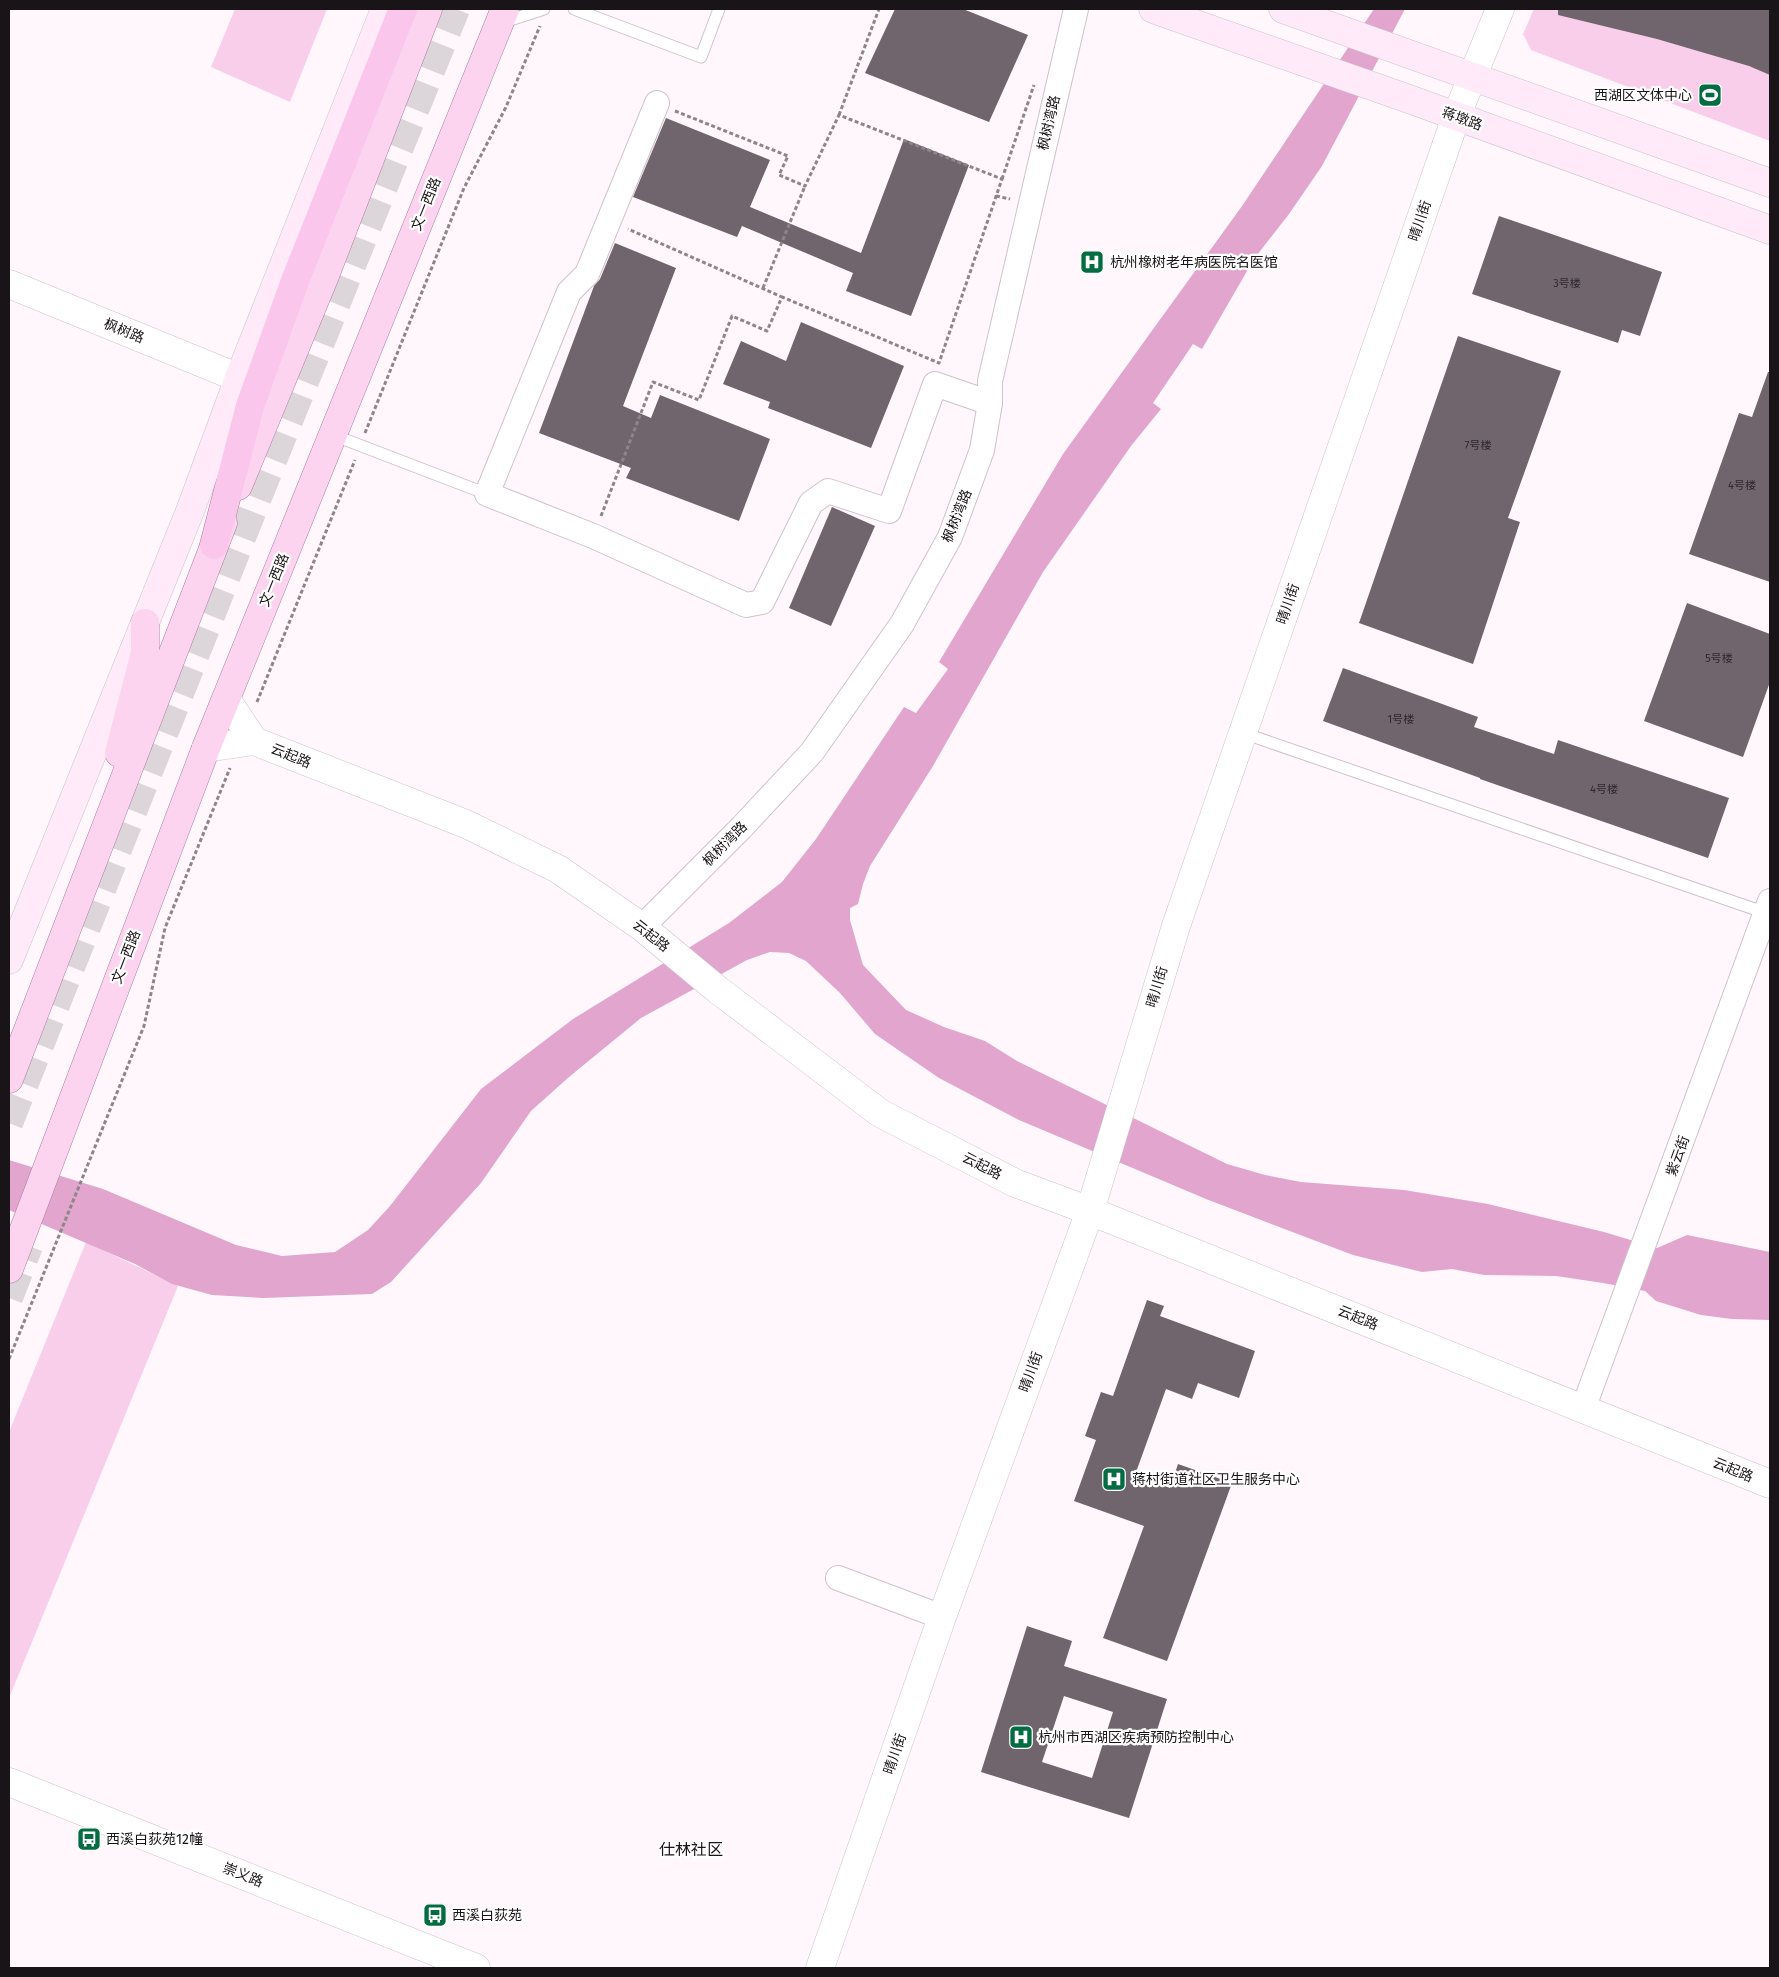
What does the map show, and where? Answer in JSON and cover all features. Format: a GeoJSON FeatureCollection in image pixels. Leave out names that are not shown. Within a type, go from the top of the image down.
{"type":"FeatureCollection","features":[{"type":"Feature","properties":{"kind":"highway"},"geometry":{"type":"LineString","coordinates":[[214,544],[250,406],[295,282],[403,9]]}},
{"type":"Feature","properties":{"kind":"main road"},"geometry":{"type":"LineString","coordinates":[[9,960],[190,511],[239,378],[385,9]]}},
{"type":"Feature","properties":{"kind":"main road"},"geometry":{"type":"LineString","coordinates":[[9,1079],[214,544],[324,278],[428,9]]}},
{"type":"Feature","properties":{"kind":"main road","name":"蒋墩路"},"geometry":{"type":"LineString","coordinates":[[1153,9],[1409,99],[1770,230]]}},
{"type":"Feature","properties":{"kind":"main road"},"geometry":{"type":"LineString","coordinates":[[1283,9],[1770,183]]}},
{"type":"Feature","properties":{"kind":"main road","name":"文一西路"},"geometry":{"type":"LineString","coordinates":[[9,1269],[54,1155],[94,1042],[206,748],[502,16]]}},
{"type":"Feature","properties":{"kind":"main road"},"geometry":{"type":"LineString","coordinates":[[117,797],[119,749],[145,653],[145,623]]}},
{"type":"Feature","properties":{"kind":"street","name":"枫树湾路"},"geometry":{"type":"LineString","coordinates":[[642,927],[742,828],[812,752],[902,624],[950,537],[982,450],[990,402],[990,381],[1076,9]]}},
{"type":"Feature","properties":{"kind":"street","name":"晴川街"},"geometry":{"type":"LineString","coordinates":[[820,1968],[942,1617],[1090,1211],[1176,926],[1456,117],[1500,9]]}},
{"type":"Feature","properties":{"kind":"street"},"geometry":{"type":"LineString","coordinates":[[657,103],[587,274],[569,292],[487,494],[593,536],[746,605],[762,602],[810,503],[828,491],[889,511],[935,384],[990,402]]}},
{"type":"Feature","properties":{"kind":"street","name":"枫树路"},"geometry":{"type":"LineString","coordinates":[[9,284],[239,378]]}},
{"type":"Feature","properties":{"kind":"street"},"geometry":{"type":"LineString","coordinates":[[226,699],[247,738]]}},
{"type":"Feature","properties":{"kind":"street","name":"云起路"},"geometry":{"type":"LineString","coordinates":[[206,748],[247,738],[474,828],[558,869],[642,927],[718,990],[880,1113],[1015,1183],[1090,1211],[1770,1484]]}},
{"type":"Feature","properties":{"kind":"street","name":"紫云街"},"geometry":{"type":"LineString","coordinates":[[1584,1409],[1768,908]]}},
{"type":"Feature","properties":{"kind":"street"},"geometry":{"type":"LineString","coordinates":[[838,1578],[942,1617]]}},
{"type":"Feature","properties":{"kind":"street","name":"崇义路"},"geometry":{"type":"LineString","coordinates":[[9,1782],[476,1968]]}},
{"type":"Feature","properties":{"kind":"lane"},"geometry":{"type":"LineString","coordinates":[[574,9],[701,57],[719,9]]}},
{"type":"Feature","properties":{"kind":"lane"},"geometry":{"type":"LineString","coordinates":[[502,16],[544,13]]}},
{"type":"Feature","properties":{"kind":"lane"},"geometry":{"type":"LineString","coordinates":[[333,435],[487,494]]}},
{"type":"Feature","properties":{"kind":"lane"},"geometry":{"type":"LineString","coordinates":[[1243,733],[1768,908]]}},
{"type":"Feature","properties":{"kind":"path"},"geometry":{"type":"LineString","coordinates":[[763,288],[805,186],[839,115],[878,9]]}},
{"type":"Feature","properties":{"kind":"path"},"geometry":{"type":"LineString","coordinates":[[9,1359],[144,1026],[166,928],[247,738],[360,445],[464,188],[506,107],[544,13]]}},
{"type":"Feature","properties":{"kind":"path"},"geometry":{"type":"LineString","coordinates":[[609,220],[782,297],[939,363],[1036,80]]}},
{"type":"Feature","properties":{"kind":"path"},"geometry":{"type":"LineString","coordinates":[[657,103],[788,156],[779,175],[805,186]]}},
{"type":"Feature","properties":{"kind":"path"},"geometry":{"type":"LineString","coordinates":[[839,115],[1002,179]]}},
{"type":"Feature","properties":{"kind":"path"},"geometry":{"type":"LineString","coordinates":[[593,536],[653,382],[698,400],[732,316],[767,331],[782,297]]}},
{"type":"Feature","properties":{"kind":"shaded area"},"geometry":{"type":"Polygon","coordinates":[[[235,9],[327,9],[290,102],[211,67],[235,9]]]}},
{"type":"Feature","properties":{"kind":"shaded area"},"geometry":{"type":"Polygon","coordinates":[[[1374,9],[1405,9],[1322,166],[1289,214],[1254,259],[1202,349],[1193,344],[1153,403],[1161,409],[1131,446],[1043,572],[933,766],[870,866],[858,904],[850,908],[850,920],[863,965],[906,1010],[944,1027],[985,1041],[1017,1061],[1227,1164],[1265,1175],[1301,1182],[1404,1190],[1488,1204],[1604,1232],[1657,1248],[1687,1235],[1770,1252],[1770,1320],[1732,1319],[1701,1315],[1656,1301],[1645,1291],[1603,1283],[1556,1276],[1484,1275],[1452,1269],[1422,1272],[1353,1255],[1206,1199],[1019,1120],[939,1078],[875,1034],[840,993],[806,961],[789,953],[770,952],[747,960],[641,1018],[531,1111],[481,1183],[391,1282],[372,1294],[263,1298],[212,1295],[172,1284],[135,1264],[9,1210],[9,1160],[103,1189],[236,1245],[282,1256],[335,1252],[368,1230],[390,1206],[481,1089],[573,1019],[729,923],[782,882],[816,839],[904,707],[916,713],[948,669],[939,662],[1063,454],[1242,206],[1374,9]]]}},
{"type":"Feature","properties":{"kind":"shaded area","name":"西湖区文体中心"},"geometry":{"type":"Polygon","coordinates":[[[1534,9],[1770,9],[1770,141],[1531,50],[1523,34],[1534,9]]]}},
{"type":"Feature","properties":{"kind":"shaded area"},"geometry":{"type":"Polygon","coordinates":[[[86,1242],[178,1286],[9,1698],[9,1432],[86,1242]]]}},
{"type":"Feature","properties":{"kind":"building"},"geometry":{"type":"Polygon","coordinates":[[[895,9],[963,9],[1028,35],[989,122],[865,73],[895,9]]]}},
{"type":"Feature","properties":{"kind":"building"},"geometry":{"type":"Polygon","coordinates":[[[1558,9],[1770,9],[1770,75],[1749,66],[1657,39],[1558,15],[1558,9]]]}},
{"type":"Feature","properties":{"kind":"building"},"geometry":{"type":"Polygon","coordinates":[[[666,118],[770,160],[750,207],[861,253],[904,139],[969,165],[911,316],[846,291],[853,273],[742,226],[737,237],[633,197],[666,118]]]}},
{"type":"Feature","properties":{"kind":"building"},"geometry":{"type":"Polygon","coordinates":[[[1499,216],[1662,272],[1640,336],[1622,330],[1618,343],[1472,294],[1499,216]]]}},
{"type":"Feature","properties":{"kind":"building"},"geometry":{"type":"Polygon","coordinates":[[[615,243],[676,268],[623,406],[651,418],[660,395],[770,439],[739,521],[626,478],[631,468],[539,433],[594,286],[600,279],[615,243]]]}},
{"type":"Feature","properties":{"kind":"building"},"geometry":{"type":"Polygon","coordinates":[[[801,322],[904,366],[871,448],[768,408],[770,402],[723,384],[741,341],[786,361],[801,322]]]}},
{"type":"Feature","properties":{"kind":"building"},"geometry":{"type":"Polygon","coordinates":[[[1458,336],[1561,371],[1508,518],[1520,522],[1473,664],[1359,623],[1458,336]]]}},
{"type":"Feature","properties":{"kind":"building"},"geometry":{"type":"Polygon","coordinates":[[[1768,372],[1770,372],[1770,582],[1689,554],[1739,413],[1752,417],[1768,372]]]}},
{"type":"Feature","properties":{"kind":"building"},"geometry":{"type":"Polygon","coordinates":[[[832,507],[875,526],[831,626],[789,608],[832,507]]]}},
{"type":"Feature","properties":{"kind":"building"},"geometry":{"type":"Polygon","coordinates":[[[1687,603],[1770,634],[1770,682],[1743,757],[1644,721],[1687,603]]]}},
{"type":"Feature","properties":{"kind":"building"},"geometry":{"type":"Polygon","coordinates":[[[1343,668],[1478,717],[1474,727],[1554,754],[1558,740],[1729,798],[1708,858],[1480,779],[1323,721],[1343,668]]]}},
{"type":"Feature","properties":{"kind":"building","name":"蒋村街道社区卫生服务中心"},"geometry":{"type":"Polygon","coordinates":[[[1147,1300],[1164,1306],[1160,1316],[1255,1351],[1239,1398],[1198,1383],[1192,1399],[1166,1389],[1135,1475],[1170,1488],[1178,1464],[1232,1483],[1167,1661],[1103,1638],[1144,1526],[1074,1501],[1096,1440],[1085,1436],[1101,1392],[1113,1396],[1147,1300]]]}},
{"type":"Feature","properties":{"kind":"building","name":"杭州市西湖区疾病预防控制中心"},"geometry":{"type":"Polygon","coordinates":[[[1027,1626],[1072,1641],[1064,1666],[1167,1699],[1129,1818],[981,1772],[1027,1626]],[[1064,1696],[1042,1762],[1092,1778],[1113,1712],[1064,1696]]]}},
{"type":"Feature","properties":{"kind":"tunnel"},"geometry":{"type":"LineString","coordinates":[[9,1123],[263,485],[456,9]]}},
{"type":"Feature","properties":{"kind":"tunnel"},"geometry":{"type":"LineString","coordinates":[[9,1298],[29,1246]]}},
{"type":"Feature","properties":{"kind":"place","name":"西湖区文体中心"},"geometry":{"type":"Point","coordinates":[1710,95]}},
{"type":"Feature","properties":{"kind":"place","name":"杭州橡树老年病医院名医馆"},"geometry":{"type":"Point","coordinates":[1092,262]}},
{"type":"Feature","properties":{"kind":"place","name":"蒋村街道社区卫生服务中心"},"geometry":{"type":"Point","coordinates":[1114,1479]}},
{"type":"Feature","properties":{"kind":"place","name":"杭州市西湖区疾病预防控制中心"},"geometry":{"type":"Point","coordinates":[1021,1737]}},
{"type":"Feature","properties":{"kind":"place","name":"西溪白荻苑12幢"},"geometry":{"type":"Point","coordinates":[89,1839]}},
{"type":"Feature","properties":{"kind":"place","name":"西溪白荻苑"},"geometry":{"type":"Point","coordinates":[435,1915]}},
{"type":"Feature","properties":{"kind":"district","name":"仕林社区"},"geometry":{"type":"Point","coordinates":[691,1849]}}]}
